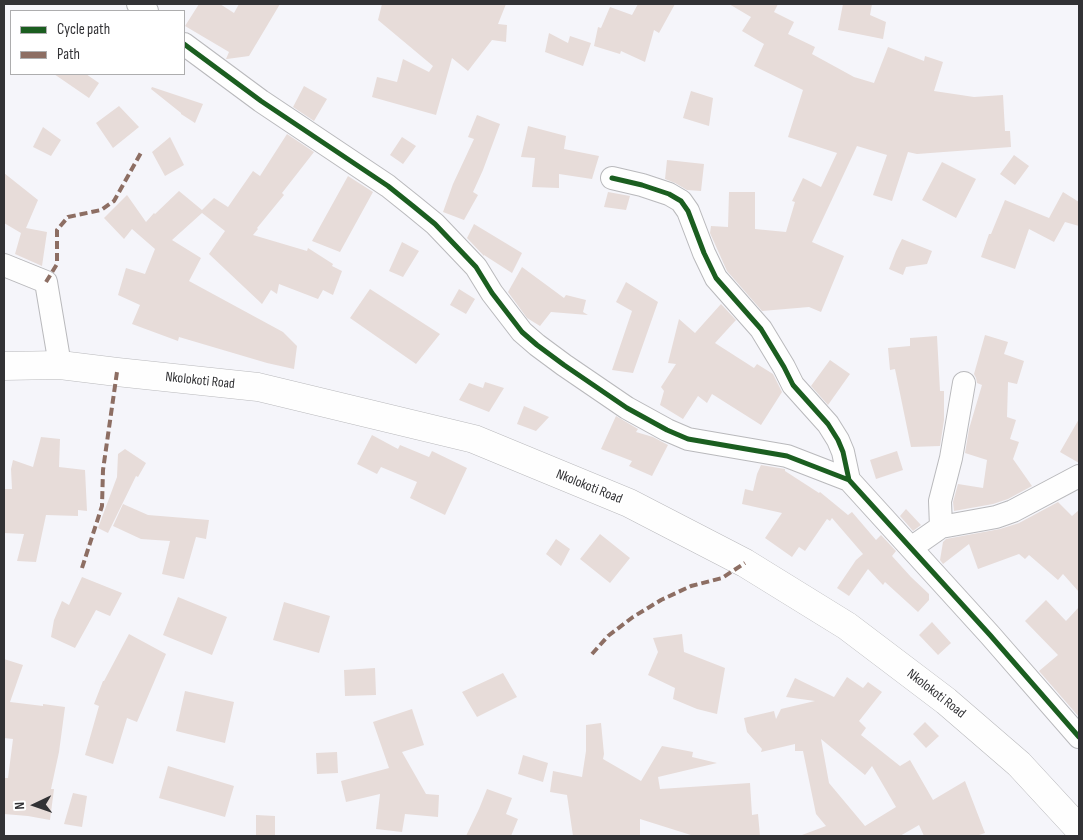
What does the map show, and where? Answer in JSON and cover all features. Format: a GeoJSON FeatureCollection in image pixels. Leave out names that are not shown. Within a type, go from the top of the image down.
{"type":"FeatureCollection","features":[{"type":"Feature","properties":{"kind":"main road","name":"Nkolokoti Road"},"geometry":{"type":"LineString","coordinates":[[4,366],[60,365],[258,387],[474,439],[629,503],[745,563],[847,626],[946,701],[1019,764],[1079,829]]}},
{"type":"Feature","properties":{"kind":"street"},"geometry":{"type":"LineString","coordinates":[[185,45],[268,105],[388,186],[413,206],[434,224],[476,267],[492,293],[522,332],[557,360],[627,408],[688,439],[787,456],[849,480],[1079,737]]}},
{"type":"Feature","properties":{"kind":"street"},"geometry":{"type":"LineString","coordinates":[[612,178],[669,194],[681,202],[688,212],[716,278],[761,329],[793,385],[828,424],[838,440],[849,480]]}},
{"type":"Feature","properties":{"kind":"street"},"geometry":{"type":"LineString","coordinates":[[4,265],[46,282],[60,365]]}},
{"type":"Feature","properties":{"kind":"street"},"geometry":{"type":"LineString","coordinates":[[941,527],[940,501],[964,383]]}},
{"type":"Feature","properties":{"kind":"street"},"geometry":{"type":"LineString","coordinates":[[911,548],[941,527],[996,517],[1013,511],[1079,476]]}},
{"type":"Feature","properties":{"kind":"building"},"geometry":{"type":"Polygon","coordinates":[[[199,4],[220,4],[234,13],[239,4],[280,4],[249,56],[226,59],[229,52],[185,26],[199,4]]]}},
{"type":"Feature","properties":{"kind":"building"},"geometry":{"type":"Polygon","coordinates":[[[382,4],[506,4],[498,24],[507,25],[506,42],[492,40],[468,71],[452,58],[436,115],[372,97],[377,77],[397,82],[403,59],[429,72],[433,66],[378,20],[382,4]]]}},
{"type":"Feature","properties":{"kind":"building"},"geometry":{"type":"Polygon","coordinates":[[[638,4],[675,4],[659,33],[654,30],[645,62],[621,51],[620,54],[594,46],[598,27],[601,28],[610,7],[632,15],[638,4]]]}},
{"type":"Feature","properties":{"kind":"building"},"geometry":{"type":"Polygon","coordinates":[[[729,4],[778,4],[774,12],[794,22],[788,34],[815,47],[812,54],[854,77],[874,83],[888,47],[924,61],[925,56],[943,62],[934,91],[974,97],[1003,95],[1005,131],[1010,131],[1011,147],[917,154],[908,152],[892,201],[873,195],[887,155],[857,146],[812,242],[844,256],[821,312],[809,307],[762,311],[727,271],[710,233],[711,226],[728,227],[729,192],[755,192],[755,229],[786,232],[795,202],[792,201],[803,178],[821,187],[837,153],[788,137],[803,90],[754,66],[764,44],[742,31],[751,17],[729,4]]]}},
{"type":"Feature","properties":{"kind":"building"},"geometry":{"type":"Polygon","coordinates":[[[843,4],[872,4],[870,15],[886,22],[883,39],[838,30],[843,4]]]}},
{"type":"Feature","properties":{"kind":"building"},"geometry":{"type":"Polygon","coordinates":[[[549,33],[568,43],[570,36],[591,43],[583,66],[545,52],[549,33]]]}},
{"type":"Feature","properties":{"kind":"building"},"geometry":{"type":"Polygon","coordinates":[[[55,75],[87,75],[99,83],[89,98],[55,75]]]}},
{"type":"Feature","properties":{"kind":"building"},"geometry":{"type":"Polygon","coordinates":[[[304,86],[327,99],[314,121],[293,107],[304,86]]]}},
{"type":"Feature","properties":{"kind":"building"},"geometry":{"type":"Polygon","coordinates":[[[152,87],[203,104],[195,123],[151,89],[152,87]]]}},
{"type":"Feature","properties":{"kind":"building"},"geometry":{"type":"Polygon","coordinates":[[[691,91],[713,98],[709,126],[683,118],[691,91]]]}},
{"type":"Feature","properties":{"kind":"building"},"geometry":{"type":"Polygon","coordinates":[[[119,106],[139,127],[113,148],[96,123],[119,106]]]}},
{"type":"Feature","properties":{"kind":"building"},"geometry":{"type":"Polygon","coordinates":[[[477,115],[500,124],[473,192],[478,195],[464,220],[443,212],[453,184],[474,139],[468,137],[477,115]]]}},
{"type":"Feature","properties":{"kind":"building"},"geometry":{"type":"Polygon","coordinates":[[[528,126],[566,136],[564,149],[599,156],[592,179],[559,174],[559,188],[532,187],[535,158],[521,157],[528,126]]]}},
{"type":"Feature","properties":{"kind":"building"},"geometry":{"type":"Polygon","coordinates":[[[43,127],[61,140],[51,156],[33,147],[43,127]]]}},
{"type":"Feature","properties":{"kind":"building"},"geometry":{"type":"Polygon","coordinates":[[[287,134],[314,152],[282,193],[284,195],[253,235],[307,251],[308,248],[333,264],[332,266],[342,271],[333,295],[323,290],[318,299],[279,284],[277,294],[271,290],[262,304],[209,254],[225,231],[202,213],[172,240],[201,258],[189,281],[283,332],[297,346],[294,369],[179,337],[178,341],[132,324],[140,305],[118,295],[126,268],[145,274],[155,249],[132,229],[124,239],[104,218],[127,195],[146,222],[179,191],[202,210],[214,198],[228,207],[253,171],[260,176],[287,134]]]}},
{"type":"Feature","properties":{"kind":"building"},"geometry":{"type":"Polygon","coordinates":[[[170,137],[184,165],[165,176],[152,152],[170,137]]]}},
{"type":"Feature","properties":{"kind":"building"},"geometry":{"type":"Polygon","coordinates":[[[402,137],[416,146],[403,164],[390,155],[402,137]]]}},
{"type":"Feature","properties":{"kind":"building"},"geometry":{"type":"Polygon","coordinates":[[[1014,155],[1029,166],[1015,185],[1000,174],[1014,155]]]}},
{"type":"Feature","properties":{"kind":"building"},"geometry":{"type":"Polygon","coordinates":[[[667,160],[704,164],[701,191],[687,190],[665,179],[667,160]]]}},
{"type":"Feature","properties":{"kind":"building"},"geometry":{"type":"Polygon","coordinates":[[[942,162],[976,179],[956,218],[922,200],[942,162]]]}},
{"type":"Feature","properties":{"kind":"building"},"geometry":{"type":"Polygon","coordinates":[[[4,173],[38,200],[26,228],[47,232],[42,266],[15,254],[21,233],[4,223],[4,173]]]}},
{"type":"Feature","properties":{"kind":"building"},"geometry":{"type":"Polygon","coordinates":[[[348,176],[373,192],[340,252],[312,241],[348,176]]]}},
{"type":"Feature","properties":{"kind":"building"},"geometry":{"type":"Polygon","coordinates":[[[608,192],[630,196],[626,210],[604,207],[608,192]]]}},
{"type":"Feature","properties":{"kind":"building"},"geometry":{"type":"Polygon","coordinates":[[[1063,192],[1079,202],[1079,226],[1065,222],[1054,242],[1029,229],[1015,269],[981,257],[989,234],[991,234],[1005,200],[1049,218],[1063,192]]]}},
{"type":"Feature","properties":{"kind":"building"},"geometry":{"type":"Polygon","coordinates":[[[474,224],[522,253],[512,273],[484,256],[467,238],[474,224]]]}},
{"type":"Feature","properties":{"kind":"building"},"geometry":{"type":"Polygon","coordinates":[[[902,239],[932,251],[927,264],[906,267],[903,275],[889,269],[902,239]]]}},
{"type":"Feature","properties":{"kind":"building"},"geometry":{"type":"Polygon","coordinates":[[[402,242],[419,251],[403,277],[389,271],[402,242]]]}},
{"type":"Feature","properties":{"kind":"building"},"geometry":{"type":"Polygon","coordinates":[[[522,267],[564,298],[566,295],[586,300],[583,312],[588,315],[551,312],[540,326],[527,318],[508,292],[522,267]]]}},
{"type":"Feature","properties":{"kind":"building"},"geometry":{"type":"Polygon","coordinates":[[[626,282],[658,302],[633,373],[612,370],[632,311],[616,302],[626,282]]]}},
{"type":"Feature","properties":{"kind":"building"},"geometry":{"type":"Polygon","coordinates":[[[370,289],[440,334],[416,364],[350,318],[370,289]]]}},
{"type":"Feature","properties":{"kind":"building"},"geometry":{"type":"Polygon","coordinates":[[[459,289],[475,299],[466,314],[450,305],[459,289]]]}},
{"type":"Feature","properties":{"kind":"building"},"geometry":{"type":"Polygon","coordinates":[[[721,304],[736,320],[715,343],[754,368],[757,364],[773,374],[782,392],[761,425],[712,394],[707,403],[698,396],[683,419],[660,405],[664,391],[661,387],[676,364],[668,363],[679,319],[695,333],[721,304]]]}},
{"type":"Feature","properties":{"kind":"building"},"geometry":{"type":"Polygon","coordinates":[[[985,335],[1008,342],[1004,354],[1024,361],[1017,384],[1008,382],[1007,417],[1016,420],[1010,439],[1019,442],[1013,459],[1032,486],[1008,499],[993,504],[954,511],[953,502],[958,484],[983,488],[987,460],[965,453],[969,429],[982,385],[977,383],[974,374],[985,335]]]}},
{"type":"Feature","properties":{"kind":"building"},"geometry":{"type":"Polygon","coordinates":[[[937,336],[940,391],[944,391],[944,420],[940,446],[911,447],[895,369],[890,370],[888,348],[910,346],[910,338],[937,336]]]}},
{"type":"Feature","properties":{"kind":"building"},"geometry":{"type":"Polygon","coordinates":[[[830,360],[850,374],[828,405],[811,386],[830,360]]]}},
{"type":"Feature","properties":{"kind":"building"},"geometry":{"type":"Polygon","coordinates":[[[485,382],[504,388],[489,412],[459,400],[469,383],[483,388],[485,382]]]}},
{"type":"Feature","properties":{"kind":"building"},"geometry":{"type":"Polygon","coordinates":[[[524,406],[549,417],[536,431],[517,424],[524,406]]]}},
{"type":"Feature","properties":{"kind":"building"},"geometry":{"type":"Polygon","coordinates":[[[616,416],[638,429],[636,432],[653,437],[668,445],[652,476],[629,466],[632,461],[601,449],[616,416]]]}},
{"type":"Feature","properties":{"kind":"building"},"geometry":{"type":"Polygon","coordinates":[[[1079,419],[1079,463],[1060,452],[1079,419]]]}},
{"type":"Feature","properties":{"kind":"building"},"geometry":{"type":"Polygon","coordinates":[[[372,435],[398,449],[400,445],[429,457],[432,451],[467,468],[445,515],[410,498],[417,482],[381,467],[377,474],[357,464],[372,435]]]}},
{"type":"Feature","properties":{"kind":"building"},"geometry":{"type":"Polygon","coordinates":[[[41,437],[60,439],[59,467],[85,470],[87,511],[78,510],[78,516],[46,515],[36,562],[17,561],[24,534],[4,533],[4,489],[12,489],[11,469],[13,460],[33,467],[41,437]]]}},
{"type":"Feature","properties":{"kind":"building"},"geometry":{"type":"Polygon","coordinates":[[[125,449],[146,463],[138,477],[136,476],[108,533],[98,528],[117,477],[118,454],[125,449]]]}},
{"type":"Feature","properties":{"kind":"building"},"geometry":{"type":"Polygon","coordinates":[[[897,451],[903,470],[876,479],[870,460],[897,451]]]}},
{"type":"Feature","properties":{"kind":"building"},"geometry":{"type":"Polygon","coordinates":[[[761,465],[785,469],[785,471],[820,492],[848,515],[852,512],[876,540],[881,535],[896,551],[892,556],[929,594],[929,600],[918,612],[885,582],[883,585],[868,569],[849,596],[837,588],[856,560],[863,554],[832,518],[830,521],[827,519],[805,551],[799,547],[792,557],[765,538],[782,513],[742,504],[745,489],[753,491],[761,465]]]}},
{"type":"Feature","properties":{"kind":"building"},"geometry":{"type":"Polygon","coordinates":[[[1058,502],[1072,516],[1079,510],[1079,592],[1063,574],[1058,580],[1029,555],[1025,559],[1019,554],[978,569],[969,544],[943,564],[940,560],[943,542],[946,539],[1000,529],[1019,523],[1058,502]]]}},
{"type":"Feature","properties":{"kind":"building"},"geometry":{"type":"Polygon","coordinates":[[[123,504],[148,515],[209,520],[206,539],[196,537],[184,579],[162,574],[170,541],[141,539],[113,526],[123,504]]]}},
{"type":"Feature","properties":{"kind":"building"},"geometry":{"type":"Polygon","coordinates":[[[906,509],[921,525],[913,531],[900,516],[906,509]]]}},
{"type":"Feature","properties":{"kind":"building"},"geometry":{"type":"Polygon","coordinates":[[[600,534],[630,558],[610,583],[580,559],[600,534]]]}},
{"type":"Feature","properties":{"kind":"building"},"geometry":{"type":"Polygon","coordinates":[[[556,539],[570,549],[561,566],[546,554],[556,539]]]}},
{"type":"Feature","properties":{"kind":"building"},"geometry":{"type":"Polygon","coordinates":[[[82,577],[122,593],[110,616],[96,610],[75,648],[51,637],[54,620],[62,601],[69,605],[82,577]]]}},
{"type":"Feature","properties":{"kind":"building"},"geometry":{"type":"Polygon","coordinates":[[[178,597],[227,617],[212,655],[163,635],[178,597]]]}},
{"type":"Feature","properties":{"kind":"building"},"geometry":{"type":"Polygon","coordinates":[[[1046,600],[1066,621],[1079,607],[1079,717],[1039,671],[1058,655],[1025,621],[1046,600]]]}},
{"type":"Feature","properties":{"kind":"building"},"geometry":{"type":"Polygon","coordinates":[[[284,602],[330,616],[319,653],[273,640],[284,602]]]}},
{"type":"Feature","properties":{"kind":"building"},"geometry":{"type":"Polygon","coordinates":[[[932,622],[951,643],[938,655],[919,635],[932,622]]]}},
{"type":"Feature","properties":{"kind":"building"},"geometry":{"type":"Polygon","coordinates":[[[129,634],[166,654],[137,722],[127,718],[113,764],[85,755],[99,706],[94,704],[103,681],[129,634]]]}},
{"type":"Feature","properties":{"kind":"building"},"geometry":{"type":"Polygon","coordinates":[[[682,634],[684,652],[725,668],[717,714],[697,709],[673,699],[675,688],[648,675],[658,652],[653,638],[682,634]]]}},
{"type":"Feature","properties":{"kind":"building"},"geometry":{"type":"Polygon","coordinates":[[[4,659],[23,665],[10,702],[65,707],[59,752],[51,789],[54,789],[50,820],[4,814],[5,778],[8,778],[13,739],[4,738],[4,659]]]}},
{"type":"Feature","properties":{"kind":"building"},"geometry":{"type":"Polygon","coordinates":[[[375,668],[376,695],[345,696],[344,670],[375,668]]]}},
{"type":"Feature","properties":{"kind":"building"},"geometry":{"type":"Polygon","coordinates":[[[503,673],[517,697],[477,717],[462,692],[503,673]]]}},
{"type":"Feature","properties":{"kind":"building"},"geometry":{"type":"Polygon","coordinates":[[[847,677],[863,688],[868,682],[882,692],[859,721],[866,728],[861,735],[900,766],[910,760],[933,800],[965,781],[985,833],[976,836],[924,836],[919,825],[900,836],[802,836],[826,826],[816,814],[803,751],[795,751],[795,744],[761,752],[762,749],[747,732],[744,718],[774,711],[776,719],[781,709],[815,701],[786,697],[795,678],[834,697],[847,677]],[[821,739],[829,783],[865,826],[896,807],[872,766],[865,775],[821,739]]]}},
{"type":"Feature","properties":{"kind":"building"},"geometry":{"type":"Polygon","coordinates":[[[185,691],[234,702],[225,743],[176,731],[185,691]]]}},
{"type":"Feature","properties":{"kind":"building"},"geometry":{"type":"Polygon","coordinates":[[[412,709],[424,745],[402,752],[426,794],[439,795],[438,817],[405,814],[402,832],[376,829],[380,794],[346,802],[341,781],[389,768],[373,722],[412,709]]]}},
{"type":"Feature","properties":{"kind":"building"},"geometry":{"type":"Polygon","coordinates":[[[925,722],[939,736],[926,748],[913,734],[925,722]]]}},
{"type":"Feature","properties":{"kind":"building"},"geometry":{"type":"Polygon","coordinates":[[[601,723],[603,759],[641,781],[662,746],[693,752],[692,757],[717,763],[658,777],[660,789],[750,783],[752,815],[758,814],[760,836],[694,836],[640,819],[640,836],[573,836],[567,795],[550,792],[553,771],[582,777],[586,751],[586,725],[601,723]]]}},
{"type":"Feature","properties":{"kind":"building"},"geometry":{"type":"Polygon","coordinates":[[[337,752],[338,773],[317,774],[316,753],[337,752]]]}},
{"type":"Feature","properties":{"kind":"building"},"geometry":{"type":"Polygon","coordinates":[[[523,755],[548,763],[543,782],[518,774],[523,755]]]}},
{"type":"Feature","properties":{"kind":"building"},"geometry":{"type":"Polygon","coordinates":[[[168,766],[234,786],[225,817],[159,798],[168,766]]]}},
{"type":"Feature","properties":{"kind":"building"},"geometry":{"type":"Polygon","coordinates":[[[487,789],[512,798],[506,814],[518,819],[511,836],[466,836],[487,789]]]}},
{"type":"Feature","properties":{"kind":"building"},"geometry":{"type":"Polygon","coordinates":[[[73,793],[87,796],[82,827],[64,824],[73,793]]]}},
{"type":"Feature","properties":{"kind":"building"},"geometry":{"type":"Polygon","coordinates":[[[256,815],[275,816],[275,836],[256,836],[256,815]]]}},
{"type":"Feature","properties":{"kind":"marked path"},"geometry":{"type":"LineString","coordinates":[[46,282],[57,264],[57,230],[68,217],[101,210],[114,201],[142,151]]}},
{"type":"Feature","properties":{"kind":"marked path"},"geometry":{"type":"LineString","coordinates":[[82,568],[102,506],[103,470],[117,372]]}},
{"type":"Feature","properties":{"kind":"marked path"},"geometry":{"type":"LineString","coordinates":[[592,654],[608,636],[633,617],[661,600],[691,586],[722,578],[745,563]]}},
{"type":"Feature","properties":{"kind":"cycle path"},"geometry":{"type":"LineString","coordinates":[[185,45],[261,101],[388,186],[435,224],[476,267],[492,293],[522,332],[564,365],[627,408],[688,439],[787,456],[849,480],[990,635],[1079,737]]}},
{"type":"Feature","properties":{"kind":"cycle path"},"geometry":{"type":"LineString","coordinates":[[612,178],[642,185],[669,194],[681,201],[688,211],[716,278],[761,329],[793,385],[828,424],[838,440],[843,452],[849,480]]}}]}
